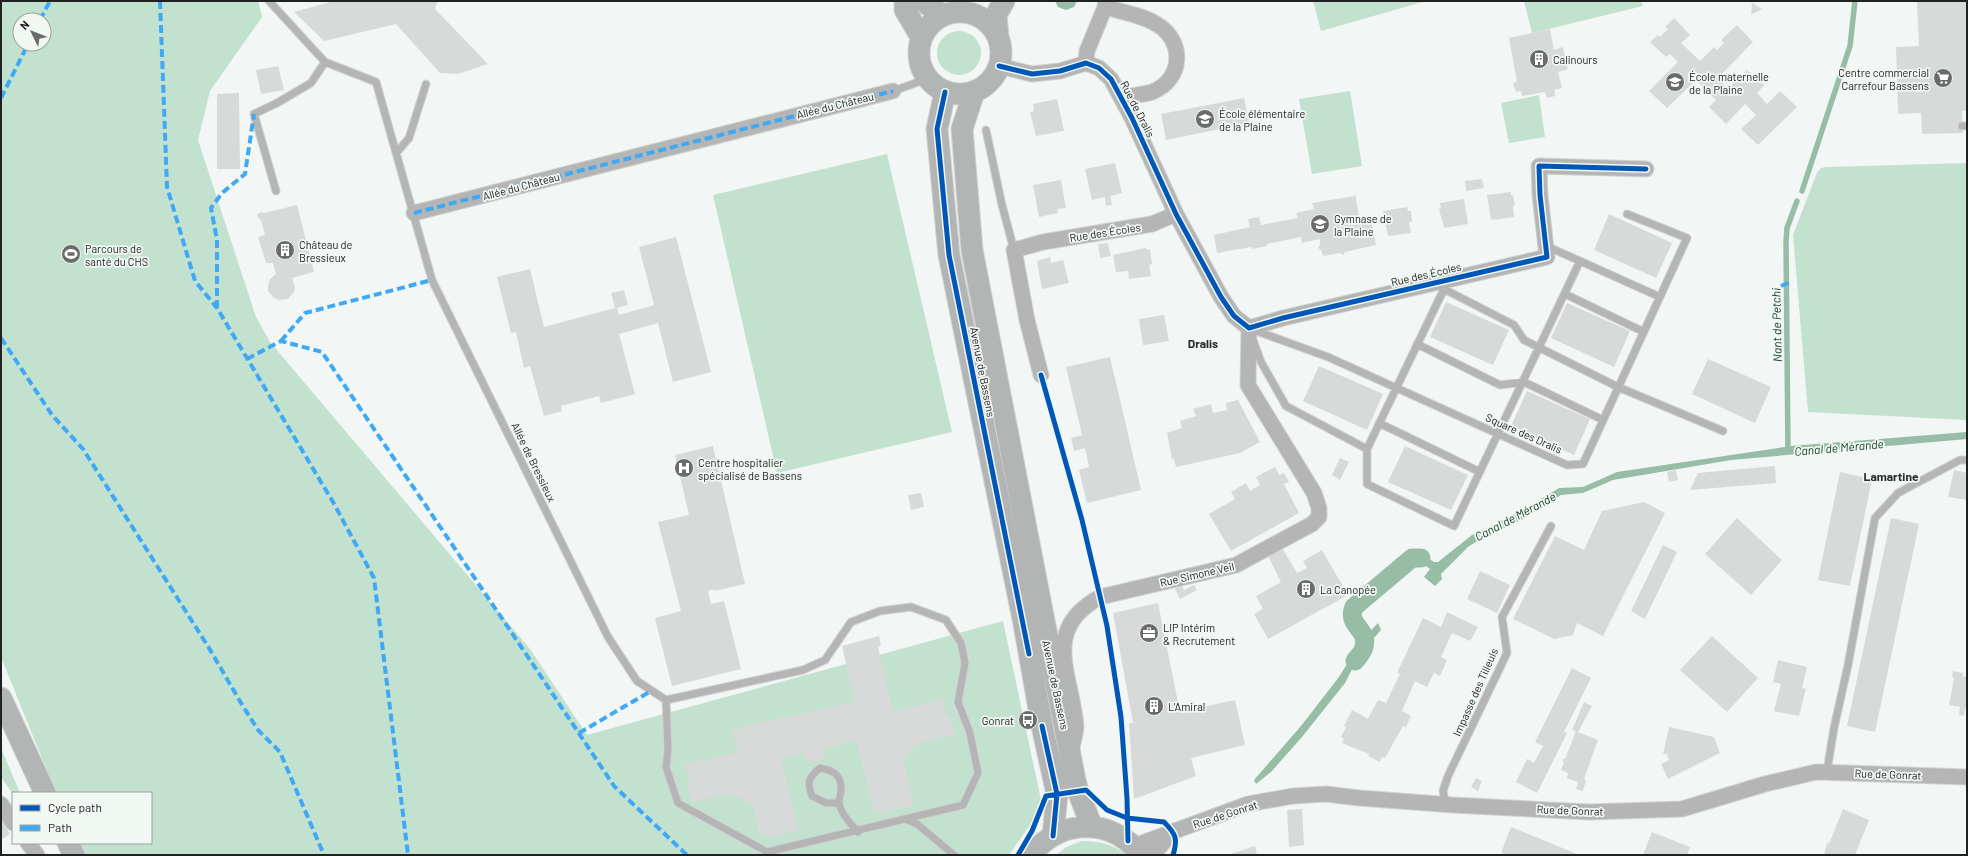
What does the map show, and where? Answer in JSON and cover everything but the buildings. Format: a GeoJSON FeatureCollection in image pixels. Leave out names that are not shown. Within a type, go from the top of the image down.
{"type":"FeatureCollection","features":[{"type":"Feature","properties":{"kind":"main road"},"geometry":{"type":"LineString","coordinates":[[905,1],[905,10],[921,37]]}},
{"type":"Feature","properties":{"kind":"main road"},"geometry":{"type":"LineString","coordinates":[[923,1],[942,15]]}},
{"type":"Feature","properties":{"kind":"main road"},"geometry":{"type":"LineString","coordinates":[[998,37],[984,19],[974,14],[969,6],[942,15],[930,23],[921,37],[918,51],[919,61],[927,79],[936,87],[945,92],[960,94],[974,92],[985,86],[993,77],[999,66],[1001,56],[996,15],[1004,1]]}},
{"type":"Feature","properties":{"kind":"main road","name":"Avenue de Bassens"},"geometry":{"type":"LineString","coordinates":[[945,92],[937,129],[949,255],[1022,617],[1042,726],[1057,794],[1053,836]]}},
{"type":"Feature","properties":{"kind":"main road","name":"Avenue de Bassens"},"geometry":{"type":"LineString","coordinates":[[974,92],[962,129],[972,250],[1070,754],[1078,791],[1092,827]]}},
{"type":"Feature","properties":{"kind":"main road"},"geometry":{"type":"LineString","coordinates":[[1,698],[45,792]]}},
{"type":"Feature","properties":{"kind":"main road"},"geometry":{"type":"LineString","coordinates":[[1031,855],[1039,845],[1053,836],[1072,828],[1092,827],[1111,831],[1142,852]]}},
{"type":"Feature","properties":{"kind":"main road"},"geometry":{"type":"LineString","coordinates":[[68,844],[74,855]]}},
{"type":"Feature","properties":{"kind":"street"},"geometry":{"type":"LineString","coordinates":[[999,66],[1032,74],[1060,71],[1086,63],[1087,51],[1106,4],[1157,24],[1172,37],[1178,52],[1176,66],[1169,81],[1152,92],[1122,97]]}},
{"type":"Feature","properties":{"kind":"street","name":"Rue de Dralis"},"geometry":{"type":"LineString","coordinates":[[1086,63],[1099,68],[1107,75],[1122,97],[1176,214]]}},
{"type":"Feature","properties":{"kind":"street","name":"Allée du Château"},"geometry":{"type":"LineString","coordinates":[[414,213],[894,91]]}},
{"type":"Feature","properties":{"kind":"street"},"geometry":{"type":"LineString","coordinates":[[1546,245],[1540,195],[1539,166],[1646,169]]}},
{"type":"Feature","properties":{"kind":"street"},"geometry":{"type":"LineString","coordinates":[[1176,214],[1221,297],[1234,316],[1249,328]]}},
{"type":"Feature","properties":{"kind":"street","name":"Rue des Écoles"},"geometry":{"type":"LineString","coordinates":[[1014,250],[1043,242],[1152,224],[1176,214]]}},
{"type":"Feature","properties":{"kind":"street","name":"Rue des Écoles"},"geometry":{"type":"LineString","coordinates":[[1249,328],[1282,318],[1438,286],[1547,257],[1546,245]]}},
{"type":"Feature","properties":{"kind":"street"},"geometry":{"type":"LineString","coordinates":[[1014,250],[1027,320],[1041,374]]}},
{"type":"Feature","properties":{"kind":"street","name":"Rue Simone Veil"},"geometry":{"type":"LineString","coordinates":[[1070,754],[1076,728],[1063,645],[1067,630],[1086,607],[1100,597],[1236,566],[1312,524],[1319,517],[1319,508],[1314,494],[1248,385],[1249,328]]}},
{"type":"Feature","properties":{"kind":"street","name":"Rue de Gonrat"},"geometry":{"type":"LineString","coordinates":[[1142,852],[1173,831],[1248,804],[1292,796],[1326,794],[1359,798],[1446,804],[1589,812],[1682,809],[1765,784],[1816,772],[1827,771],[1967,777]]}},
{"type":"Feature","properties":{"kind":"street"},"geometry":{"type":"LineString","coordinates":[[1,804],[12,821]]}},
{"type":"Feature","properties":{"kind":"street"},"geometry":{"type":"LineString","coordinates":[[29,844],[37,855]]}},
{"type":"Feature","properties":{"kind":"lane"},"geometry":{"type":"LineString","coordinates":[[269,1],[325,62],[376,82],[414,213]]}},
{"type":"Feature","properties":{"kind":"lane"},"geometry":{"type":"LineString","coordinates":[[276,191],[254,114],[277,103],[311,83],[325,62]]}},
{"type":"Feature","properties":{"kind":"lane"},"geometry":{"type":"LineString","coordinates":[[894,91],[927,79]]}},
{"type":"Feature","properties":{"kind":"lane"},"geometry":{"type":"LineString","coordinates":[[397,152],[409,138],[426,84]]}},
{"type":"Feature","properties":{"kind":"lane"},"geometry":{"type":"LineString","coordinates":[[986,130],[1002,206],[1014,250]]}},
{"type":"Feature","properties":{"kind":"lane","name":"Allée de Bressieux"},"geometry":{"type":"LineString","coordinates":[[414,213],[432,280],[608,636],[637,681],[666,700]]}},
{"type":"Feature","properties":{"kind":"lane","name":"Square des Dralis"},"geometry":{"type":"LineString","coordinates":[[1249,328],[1328,357],[1567,464],[1583,464],[1687,238],[1627,214]]}},
{"type":"Feature","properties":{"kind":"lane"},"geometry":{"type":"LineString","coordinates":[[1546,245],[1660,297]]}},
{"type":"Feature","properties":{"kind":"lane"},"geometry":{"type":"LineString","coordinates":[[1580,261],[1539,348],[1524,382],[1454,526],[1367,484],[1367,449],[1417,344],[1438,286],[1514,325],[1524,340],[1539,348],[1618,387],[1723,432]]}},
{"type":"Feature","properties":{"kind":"lane"},"geometry":{"type":"LineString","coordinates":[[1565,294],[1644,332]]}},
{"type":"Feature","properties":{"kind":"lane"},"geometry":{"type":"LineString","coordinates":[[1249,328],[1261,362],[1286,406],[1367,449]]}},
{"type":"Feature","properties":{"kind":"lane"},"geometry":{"type":"LineString","coordinates":[[1417,344],[1500,385],[1524,382],[1603,420]]}},
{"type":"Feature","properties":{"kind":"lane"},"geometry":{"type":"LineString","coordinates":[[1379,423],[1480,472]]}},
{"type":"Feature","properties":{"kind":"lane"},"geometry":{"type":"LineString","coordinates":[[1827,771],[1875,518],[1898,493],[1960,460],[1967,460]]}},
{"type":"Feature","properties":{"kind":"lane","name":"Impasse des Tilleuls"},"geometry":{"type":"LineString","coordinates":[[1446,804],[1443,791],[1448,776],[1507,653],[1502,617],[1551,526]]}},
{"type":"Feature","properties":{"kind":"lane"},"geometry":{"type":"LineString","coordinates":[[911,607],[946,620],[961,643],[965,663],[958,702],[970,733],[978,773],[963,805],[858,832],[767,852],[678,803],[666,767],[668,750],[666,700],[803,670],[825,660],[852,622],[880,611],[911,607]]}},
{"type":"Feature","properties":{"kind":"lane"},"geometry":{"type":"LineString","coordinates":[[839,803],[826,803],[812,796],[809,786],[811,775],[820,768],[832,770],[839,777],[842,789],[839,803],[846,819],[858,832]]}},
{"type":"Feature","properties":{"kind":"lane"},"geometry":{"type":"LineString","coordinates":[[907,820],[917,824],[954,855]]}},
{"type":"Feature","properties":{"kind":"shaded area"},"geometry":{"type":"Polygon","coordinates":[[[1,1],[258,1],[262,17],[210,91],[198,140],[256,317],[270,342],[530,649],[587,735],[1003,621],[1041,800],[1035,818],[1009,855],[86,855],[79,844],[152,844],[152,792],[56,792],[1,657],[1,1]]]}},
{"type":"Feature","properties":{"kind":"shaded area"},"geometry":{"type":"Polygon","coordinates":[[[1313,1],[1426,1],[1321,31],[1313,1]]]}},
{"type":"Feature","properties":{"kind":"shaded area"},"geometry":{"type":"Polygon","coordinates":[[[1524,1],[1641,1],[1643,6],[1532,33],[1524,1]]]}},
{"type":"Feature","properties":{"kind":"shaded area"},"geometry":{"type":"Polygon","coordinates":[[[955,31],[963,31],[975,37],[981,49],[981,57],[975,69],[963,75],[955,75],[943,69],[937,57],[937,49],[943,37],[955,31]]]}},
{"type":"Feature","properties":{"kind":"shaded area"},"geometry":{"type":"Polygon","coordinates":[[[1350,91],[1362,166],[1312,174],[1299,99],[1350,91]]]}},
{"type":"Feature","properties":{"kind":"shaded area"},"geometry":{"type":"Polygon","coordinates":[[[1539,95],[1545,137],[1509,143],[1501,103],[1539,95]]]}},
{"type":"Feature","properties":{"kind":"shaded area"},"geometry":{"type":"Polygon","coordinates":[[[887,154],[952,432],[777,473],[713,195],[887,154]]]}},
{"type":"Feature","properties":{"kind":"shaded area"},"geometry":{"type":"Polygon","coordinates":[[[1967,163],[1967,420],[1808,412],[1793,235],[1817,173],[1821,168],[1826,167],[1967,163]]]}},
{"type":"Feature","properties":{"kind":"shaded area"},"geometry":{"type":"Polygon","coordinates":[[[1,748],[20,792],[12,793],[1,777],[1,748]]]}},
{"type":"Feature","properties":{"kind":"shaded area"},"geometry":{"type":"Polygon","coordinates":[[[1082,841],[1106,844],[1127,855],[1056,855],[1066,847],[1082,841]]]}},
{"type":"Feature","properties":{"kind":"water"},"geometry":{"type":"Polygon","coordinates":[[[1055,1],[1077,1],[1074,7],[1066,10],[1058,7],[1055,1]]]}},
{"type":"Feature","properties":{"kind":"water","name":"Canal de Mérande"},"geometry":{"type":"Polygon","coordinates":[[[1967,432],[1967,439],[1731,460],[1613,480],[1583,493],[1561,495],[1525,518],[1479,540],[1468,547],[1441,574],[1442,579],[1435,586],[1424,577],[1430,569],[1418,560],[1414,559],[1399,573],[1397,571],[1399,566],[1411,555],[1422,554],[1434,562],[1438,562],[1472,535],[1520,512],[1559,488],[1583,487],[1617,472],[1791,446],[1967,432]]]}},
{"type":"Feature","properties":{"kind":"water"},"geometry":{"type":"Polygon","coordinates":[[[1378,623],[1381,630],[1360,654],[1345,683],[1302,737],[1271,772],[1256,784],[1254,780],[1301,726],[1339,677],[1361,641],[1378,623]]]}},
{"type":"Feature","properties":{"kind":"waterway","name":"Nant de Petchi"},"geometry":{"type":"LineString","coordinates":[[1802,191],[1850,46],[1855,1]]}},
{"type":"Feature","properties":{"kind":"waterway","name":"Nant de Petchi"},"geometry":{"type":"LineString","coordinates":[[1788,451],[1786,242],[1787,228],[1797,201]]}},
{"type":"Feature","properties":{"kind":"waterway","name":"Canal de Mérande"},"geometry":{"type":"LineString","coordinates":[[1355,661],[1363,651],[1365,641],[1361,631],[1353,619],[1352,613],[1354,607],[1412,558],[1421,558]]}},
{"type":"Feature","properties":{"kind":"marked path"},"geometry":{"type":"LineString","coordinates":[[44,12],[50,1]]}},
{"type":"Feature","properties":{"kind":"marked path"},"geometry":{"type":"LineString","coordinates":[[160,1],[167,187],[195,281],[217,308],[333,502],[374,578],[408,855]]}},
{"type":"Feature","properties":{"kind":"marked path"},"geometry":{"type":"LineString","coordinates":[[1,98],[24,52]]}},
{"type":"Feature","properties":{"kind":"marked path"},"geometry":{"type":"LineString","coordinates":[[414,213],[893,91]]}},
{"type":"Feature","properties":{"kind":"marked path"},"geometry":{"type":"LineString","coordinates":[[217,308],[217,240],[211,208],[222,193],[245,174],[254,114]]}},
{"type":"Feature","properties":{"kind":"marked path"},"geometry":{"type":"LineString","coordinates":[[281,341],[305,313],[432,280]]}},
{"type":"Feature","properties":{"kind":"marked path"},"geometry":{"type":"LineString","coordinates":[[1781,286],[1790,282]]}},
{"type":"Feature","properties":{"kind":"marked path"},"geometry":{"type":"LineString","coordinates":[[1,338],[52,415],[83,449],[209,648],[258,730],[280,752],[324,855]]}},
{"type":"Feature","properties":{"kind":"marked path"},"geometry":{"type":"LineString","coordinates":[[247,359],[281,341],[322,352],[614,786],[687,855]]}},
{"type":"Feature","properties":{"kind":"marked path"},"geometry":{"type":"LineString","coordinates":[[579,733],[651,691]]}},
{"type":"Feature","properties":{"kind":"cycle path"},"geometry":{"type":"LineString","coordinates":[[999,66],[1032,74],[1060,71],[1086,63],[1099,68],[1111,79],[1132,118],[1176,214],[1221,297],[1234,316],[1249,328],[1283,318],[1547,257],[1540,195],[1539,166],[1646,169]]}},
{"type":"Feature","properties":{"kind":"cycle path"},"geometry":{"type":"LineString","coordinates":[[945,92],[937,129],[949,255],[1029,654]]}},
{"type":"Feature","properties":{"kind":"cycle path"},"geometry":{"type":"LineString","coordinates":[[1041,375],[1082,520],[1107,626],[1121,717],[1127,798],[1128,841]]}},
{"type":"Feature","properties":{"kind":"cycle path"},"geometry":{"type":"LineString","coordinates":[[1042,726],[1057,794],[1053,836]]}},
{"type":"Feature","properties":{"kind":"cycle path"},"geometry":{"type":"LineString","coordinates":[[1018,855],[1032,831],[1046,796],[1086,790],[1107,810],[1127,818],[1164,822],[1175,837],[1176,841],[1173,855]]}},
{"type":"Feature","properties":{"kind":"place","name":"Calinours"},"geometry":{"type":"Point","coordinates":[1539,59]}},
{"type":"Feature","properties":{"kind":"place","name":"Centre commercial Carrefour Bassens"},"geometry":{"type":"Point","coordinates":[1943,78]}},
{"type":"Feature","properties":{"kind":"place","name":"École maternelle de la Plaine"},"geometry":{"type":"Point","coordinates":[1675,82]}},
{"type":"Feature","properties":{"kind":"place","name":"École élémentaire de la Plaine"},"geometry":{"type":"Point","coordinates":[1205,119]}},
{"type":"Feature","properties":{"kind":"place","name":"Gymnase de la Plaine"},"geometry":{"type":"Point","coordinates":[1320,224]}},
{"type":"Feature","properties":{"kind":"place","name":"Château de Bressieux"},"geometry":{"type":"Point","coordinates":[285,250]}},
{"type":"Feature","properties":{"kind":"place","name":"Parcours de santé du CHS"},"geometry":{"type":"Point","coordinates":[71,254]}},
{"type":"Feature","properties":{"kind":"place","name":"Centre hospitalier spécialisé de Bassens"},"geometry":{"type":"Point","coordinates":[684,468]}},
{"type":"Feature","properties":{"kind":"place","name":"La Canopée"},"geometry":{"type":"Point","coordinates":[1306,589]}},
{"type":"Feature","properties":{"kind":"place","name":"LIP Intérim & Recrutement"},"geometry":{"type":"Point","coordinates":[1149,633]}},
{"type":"Feature","properties":{"kind":"place","name":"L'Amiral"},"geometry":{"type":"Point","coordinates":[1154,706]}},
{"type":"Feature","properties":{"kind":"place","name":"Gonrat"},"geometry":{"type":"Point","coordinates":[1028,720]}},
{"type":"Feature","properties":{"kind":"district","name":"Dralis"},"geometry":{"type":"Point","coordinates":[1203,343]}},
{"type":"Feature","properties":{"kind":"district","name":"Lamartine"},"geometry":{"type":"Point","coordinates":[1891,476]}}]}
